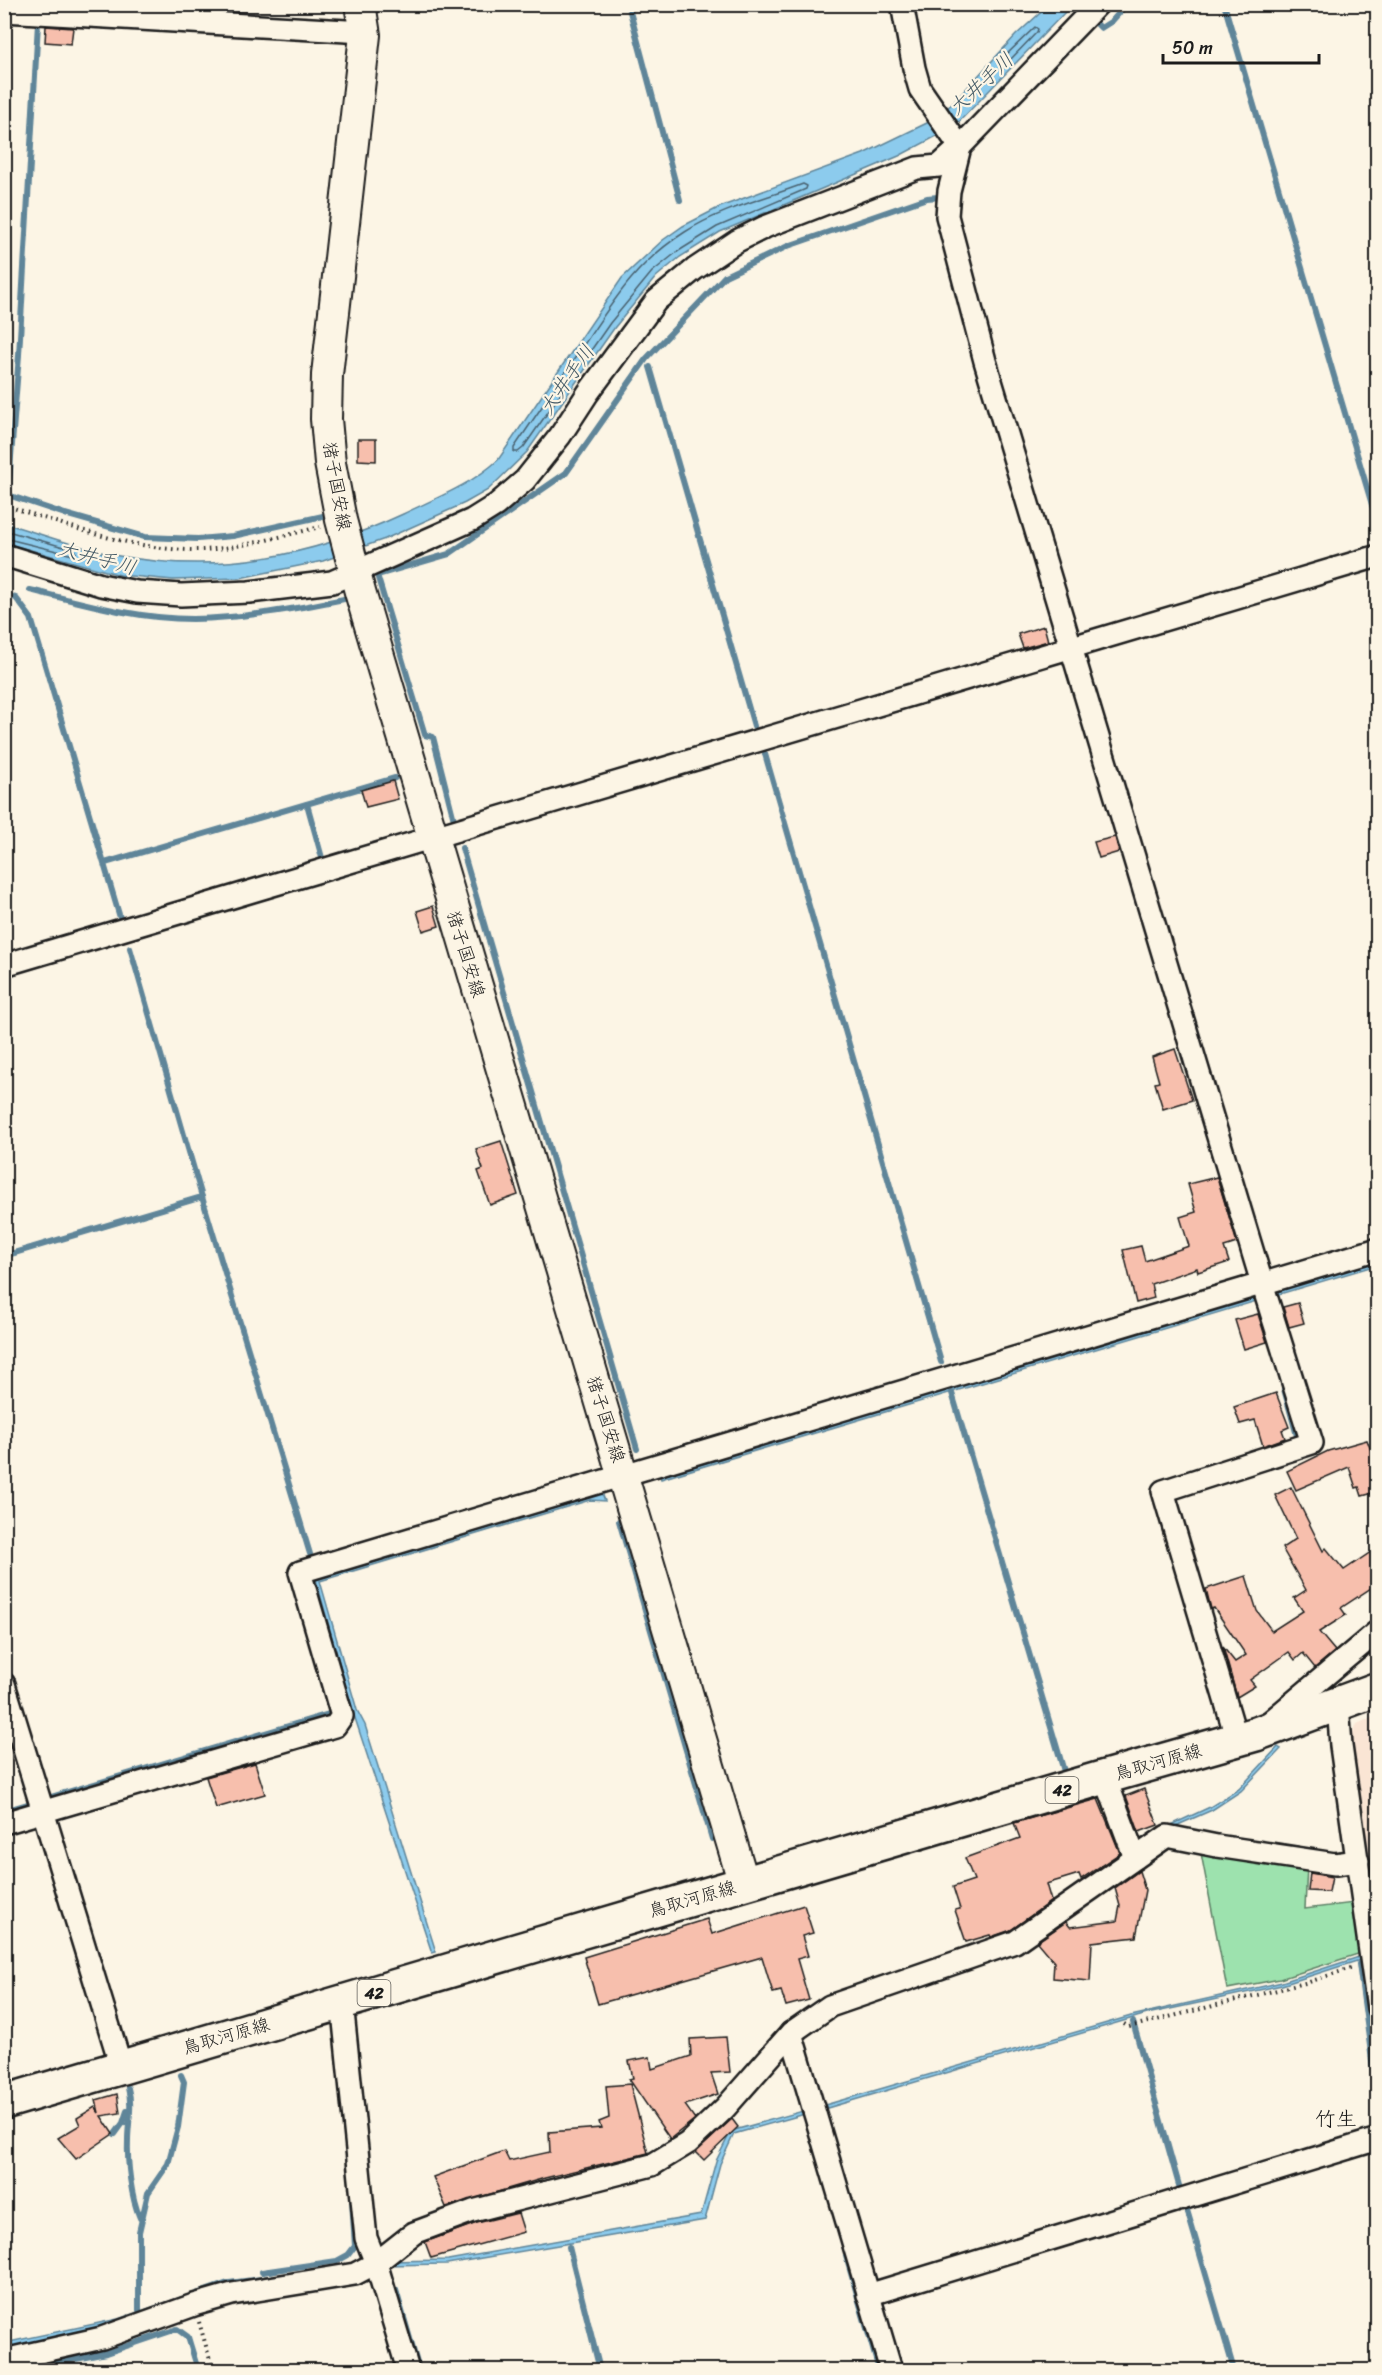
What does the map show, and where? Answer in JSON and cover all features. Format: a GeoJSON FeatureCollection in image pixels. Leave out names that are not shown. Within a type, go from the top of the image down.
{"type":"FeatureCollection","features":[{"type":"Feature","properties":{"kind":"main road","name":"猪子国安線"},"geometry":{"type":"LineString","coordinates":[[362,18],[327,375],[326,419],[330,463],[342,523],[431,838],[744,1884]]}},
{"type":"Feature","properties":{"kind":"main road","name":"鳥取河原線"},"geometry":{"type":"LineString","coordinates":[[4,2102],[1247,1737],[1377,1689]]}},
{"type":"Feature","properties":{"kind":"street"},"geometry":{"type":"LineString","coordinates":[[902,4],[920,89],[960,147],[949,191],[947,216],[986,361],[1312,1443],[1163,1491],[1247,1737],[1377,1631]]}},
{"type":"Feature","properties":{"kind":"street"},"geometry":{"type":"LineString","coordinates":[[4,555],[101,585],[137,592],[181,596],[249,592],[332,582],[354,569],[472,519],[496,505],[525,480],[560,436],[588,393],[656,301],[695,269],[737,241],[765,227],[917,168],[939,166],[1098,4]]}},
{"type":"Feature","properties":{"kind":"street"},"geometry":{"type":"LineString","coordinates":[[4,11],[362,18]]}},
{"type":"Feature","properties":{"kind":"street"},"geometry":{"type":"LineString","coordinates":[[4,965],[1377,555]]}},
{"type":"Feature","properties":{"kind":"street"},"geometry":{"type":"LineString","coordinates":[[4,1823],[335,1726],[342,1716],[300,1572],[1377,1249]]}},
{"type":"Feature","properties":{"kind":"street"},"geometry":{"type":"LineString","coordinates":[[4,1684],[121,2066]]}},
{"type":"Feature","properties":{"kind":"street"},"geometry":{"type":"LineString","coordinates":[[1338,1704],[1341,1746],[1377,2008]]}},
{"type":"Feature","properties":{"kind":"street"},"geometry":{"type":"LineString","coordinates":[[1105,1777],[1135,1858]]}},
{"type":"Feature","properties":{"kind":"street"},"geometry":{"type":"LineString","coordinates":[[4,2360],[102,2338],[232,2294],[355,2274],[376,2263],[414,2233],[473,2211],[652,2165],[688,2143],[725,2108],[791,2033],[830,2006],[1015,1942],[1167,1836],[1335,1864],[1358,1861]]}},
{"type":"Feature","properties":{"kind":"street"},"geometry":{"type":"LineString","coordinates":[[342,2002],[366,2238],[376,2263],[408,2370]]}},
{"type":"Feature","properties":{"kind":"street"},"geometry":{"type":"LineString","coordinates":[[791,2033],[891,2370]]}},
{"type":"Feature","properties":{"kind":"street"},"geometry":{"type":"LineString","coordinates":[[868,2295],[1377,2139]]}},
{"type":"Feature","properties":{"kind":"path"},"geometry":{"type":"LineString","coordinates":[[4,505],[82,530],[146,546],[198,550],[215,549],[342,523]]}},
{"type":"Feature","properties":{"kind":"path"},"geometry":{"type":"LineString","coordinates":[[1124,2024],[1129,2027],[1309,1982],[1372,1962]]}},
{"type":"Feature","properties":{"kind":"path"},"geometry":{"type":"LineString","coordinates":[[194,2305],[213,2370]]}},
{"type":"Feature","properties":{"kind":"shaded area"},"geometry":{"type":"Polygon","coordinates":[[[1377,1715],[1377,1932],[1352,1734],[1357,1724],[1377,1715]]]}},
{"type":"Feature","properties":{"kind":"green space"},"geometry":{"type":"Polygon","coordinates":[[[1200,1848],[1307,1865],[1305,1909],[1354,1903],[1361,1953],[1280,1979],[1227,1989],[1200,1848]]]}},
{"type":"Feature","properties":{"kind":"water","name":"大井手川"},"geometry":{"type":"Polygon","coordinates":[[[1049,5],[1075,5],[1067,10],[954,127],[899,156],[720,232],[680,257],[656,277],[615,327],[527,452],[488,490],[465,503],[385,539],[323,561],[240,578],[173,580],[120,575],[5,543],[4,523],[90,549],[156,561],[229,562],[264,558],[299,551],[368,529],[453,490],[488,469],[498,460],[622,278],[663,240],[683,226],[720,207],[863,154],[929,122],[952,104],[1016,35],[1049,5]]]}},
{"type":"Feature","properties":{"kind":"water"},"geometry":{"type":"Polygon","coordinates":[[[1377,1259],[1377,1265],[661,1479],[659,1473],[1377,1259]]]}},
{"type":"Feature","properties":{"kind":"water"},"geometry":{"type":"Polygon","coordinates":[[[601,1490],[605,1501],[590,1500],[320,1581],[357,1710],[365,1725],[436,1952],[432,1953],[352,1709],[315,1576],[601,1490]]]}},
{"type":"Feature","properties":{"kind":"water"},"geometry":{"type":"Polygon","coordinates":[[[1278,1747],[1281,1749],[1241,1791],[1212,1810],[1171,1828],[1169,1826],[1210,1807],[1239,1789],[1278,1747]]]}},
{"type":"Feature","properties":{"kind":"water"},"geometry":{"type":"Polygon","coordinates":[[[1359,1957],[1360,1960],[1282,1985],[1147,2014],[827,2108],[825,2105],[1131,2016],[1282,1982],[1359,1957]]]}},
{"type":"Feature","properties":{"kind":"water"},"geometry":{"type":"Polygon","coordinates":[[[803,2111],[805,2114],[734,2134],[720,2164],[705,2220],[447,2264],[386,2265],[386,2261],[448,2260],[701,2215],[716,2161],[731,2131],[803,2111]]]}},
{"type":"Feature","properties":{"kind":"water"},"geometry":{"type":"Polygon","coordinates":[[[348,2266],[152,2316],[5,2350],[4,2343],[118,2319],[227,2281],[348,2266]]]}},
{"type":"Feature","properties":{"kind":"building"},"geometry":{"type":"Polygon","coordinates":[[[46,26],[73,28],[71,44],[45,42],[46,26]]]}},
{"type":"Feature","properties":{"kind":"building"},"geometry":{"type":"Polygon","coordinates":[[[358,439],[376,439],[376,461],[358,460],[358,439]]]}},
{"type":"Feature","properties":{"kind":"building"},"geometry":{"type":"Polygon","coordinates":[[[1044,626],[1048,641],[1023,648],[1018,634],[1044,626]]]}},
{"type":"Feature","properties":{"kind":"building"},"geometry":{"type":"Polygon","coordinates":[[[393,781],[398,799],[366,807],[361,790],[393,781]]]}},
{"type":"Feature","properties":{"kind":"building"},"geometry":{"type":"Polygon","coordinates":[[[1115,837],[1119,852],[1099,858],[1094,842],[1115,837]]]}},
{"type":"Feature","properties":{"kind":"building"},"geometry":{"type":"Polygon","coordinates":[[[433,906],[439,926],[423,931],[417,911],[433,906]]]}},
{"type":"Feature","properties":{"kind":"building"},"geometry":{"type":"Polygon","coordinates":[[[1175,1049],[1192,1100],[1163,1109],[1155,1083],[1159,1082],[1152,1057],[1175,1049]]]}},
{"type":"Feature","properties":{"kind":"building"},"geometry":{"type":"Polygon","coordinates":[[[501,1141],[518,1195],[490,1205],[478,1171],[483,1169],[476,1149],[501,1141]]]}},
{"type":"Feature","properties":{"kind":"building"},"geometry":{"type":"Polygon","coordinates":[[[1217,1177],[1237,1243],[1224,1247],[1229,1262],[1198,1272],[1197,1268],[1151,1284],[1154,1298],[1136,1303],[1123,1250],[1141,1246],[1145,1261],[1189,1246],[1180,1217],[1196,1212],[1188,1184],[1217,1177]]]}},
{"type":"Feature","properties":{"kind":"building"},"geometry":{"type":"Polygon","coordinates":[[[1298,1303],[1304,1323],[1289,1327],[1283,1307],[1298,1303]]]}},
{"type":"Feature","properties":{"kind":"building"},"geometry":{"type":"Polygon","coordinates":[[[1258,1314],[1267,1342],[1244,1349],[1235,1320],[1258,1314]]]}},
{"type":"Feature","properties":{"kind":"building"},"geometry":{"type":"Polygon","coordinates":[[[1276,1393],[1289,1427],[1282,1430],[1285,1438],[1263,1446],[1255,1420],[1240,1424],[1234,1407],[1276,1393]]]}},
{"type":"Feature","properties":{"kind":"building"},"geometry":{"type":"Polygon","coordinates":[[[1367,1440],[1371,1450],[1377,1448],[1377,1492],[1362,1496],[1359,1487],[1356,1488],[1349,1467],[1296,1490],[1287,1471],[1328,1451],[1367,1440]]]}},
{"type":"Feature","properties":{"kind":"building"},"geometry":{"type":"Polygon","coordinates":[[[1291,1487],[1323,1551],[1326,1548],[1344,1570],[1377,1548],[1377,1584],[1341,1608],[1346,1615],[1319,1632],[1335,1651],[1315,1668],[1303,1653],[1295,1660],[1289,1652],[1250,1680],[1255,1686],[1237,1697],[1223,1647],[1235,1662],[1246,1655],[1214,1608],[1211,1609],[1206,1589],[1246,1576],[1257,1611],[1272,1631],[1303,1611],[1294,1598],[1306,1590],[1282,1548],[1296,1539],[1275,1495],[1291,1487]]]}},
{"type":"Feature","properties":{"kind":"building"},"geometry":{"type":"Polygon","coordinates":[[[255,1763],[265,1794],[216,1808],[206,1777],[255,1763]]]}},
{"type":"Feature","properties":{"kind":"building"},"geometry":{"type":"Polygon","coordinates":[[[1144,1789],[1158,1825],[1139,1832],[1126,1796],[1144,1789]]]}},
{"type":"Feature","properties":{"kind":"building"},"geometry":{"type":"Polygon","coordinates":[[[1098,1799],[1120,1853],[1081,1879],[1079,1874],[1046,1884],[1051,1901],[1011,1930],[966,1942],[955,1910],[960,1909],[953,1887],[974,1880],[965,1858],[1020,1838],[1014,1823],[1098,1799]]]}},
{"type":"Feature","properties":{"kind":"building"},"geometry":{"type":"Polygon","coordinates":[[[1139,1871],[1145,1890],[1136,1937],[1092,1942],[1090,1981],[1053,1978],[1054,1962],[1037,1942],[1066,1922],[1070,1927],[1117,1921],[1120,1906],[1115,1888],[1139,1871]]]}},
{"type":"Feature","properties":{"kind":"building"},"geometry":{"type":"Polygon","coordinates":[[[1310,1873],[1332,1877],[1329,1892],[1308,1891],[1310,1873]]]}},
{"type":"Feature","properties":{"kind":"building"},"geometry":{"type":"Polygon","coordinates":[[[804,1905],[813,1933],[802,1936],[808,1956],[797,1959],[809,2000],[786,2006],[781,1991],[773,1993],[762,1957],[598,2004],[584,1957],[707,1919],[712,1934],[804,1905]]]}},
{"type":"Feature","properties":{"kind":"building"},"geometry":{"type":"Polygon","coordinates":[[[726,2037],[730,2072],[711,2073],[718,2094],[685,2105],[695,2119],[670,2139],[629,2079],[633,2078],[629,2061],[650,2057],[652,2069],[691,2056],[690,2039],[726,2037]]]}},
{"type":"Feature","properties":{"kind":"building"},"geometry":{"type":"Polygon","coordinates":[[[630,2084],[648,2153],[545,2178],[446,2207],[433,2177],[504,2151],[509,2161],[550,2152],[549,2132],[601,2128],[599,2122],[609,2118],[606,2086],[630,2084]]]}},
{"type":"Feature","properties":{"kind":"building"},"geometry":{"type":"Polygon","coordinates":[[[117,2094],[120,2113],[101,2116],[113,2134],[76,2159],[58,2138],[80,2125],[77,2118],[95,2107],[99,2113],[96,2100],[117,2094]]]}},
{"type":"Feature","properties":{"kind":"building"},"geometry":{"type":"Polygon","coordinates":[[[732,2119],[738,2127],[704,2160],[696,2152],[732,2119]]]}},
{"type":"Feature","properties":{"kind":"building"},"geometry":{"type":"Polygon","coordinates":[[[518,2213],[524,2232],[431,2258],[425,2242],[477,2223],[518,2213]]]}},
{"type":"Feature","properties":{"kind":"waterway"},"geometry":{"type":"LineString","coordinates":[[628,4],[680,200]]}},
{"type":"Feature","properties":{"kind":"waterway"},"geometry":{"type":"LineString","coordinates":[[1096,23],[1101,28],[1112,21],[1127,4]]}},
{"type":"Feature","properties":{"kind":"waterway"},"geometry":{"type":"LineString","coordinates":[[1224,4],[1378,525]]}},
{"type":"Feature","properties":{"kind":"waterway"},"geometry":{"type":"LineString","coordinates":[[38,23],[19,355],[8,495],[145,537],[198,539],[233,536],[323,516]]}},
{"type":"Feature","properties":{"kind":"waterway"},"geometry":{"type":"LineString","coordinates":[[377,575],[449,554],[566,473],[646,359],[725,276],[788,246],[927,198],[938,197],[939,205]]}},
{"type":"Feature","properties":{"kind":"waterway"},"geometry":{"type":"LineString","coordinates":[[650,367],[754,726]]}},
{"type":"Feature","properties":{"kind":"waterway"},"geometry":{"type":"LineString","coordinates":[[378,578],[425,735],[433,737],[454,820]]}},
{"type":"Feature","properties":{"kind":"waterway"},"geometry":{"type":"LineString","coordinates":[[30,590],[131,613],[193,619],[269,612],[344,599]]}},
{"type":"Feature","properties":{"kind":"waterway"},"geometry":{"type":"LineString","coordinates":[[4,594],[16,598],[31,618],[121,921]]}},
{"type":"Feature","properties":{"kind":"waterway"},"geometry":{"type":"LineString","coordinates":[[765,754],[941,1362]]}},
{"type":"Feature","properties":{"kind":"waterway"},"geometry":{"type":"LineString","coordinates":[[105,863],[395,778]]}},
{"type":"Feature","properties":{"kind":"waterway"},"geometry":{"type":"LineString","coordinates":[[307,804],[324,865]]}},
{"type":"Feature","properties":{"kind":"waterway"},"geometry":{"type":"LineString","coordinates":[[462,848],[637,1449]]}},
{"type":"Feature","properties":{"kind":"waterway"},"geometry":{"type":"LineString","coordinates":[[130,948],[202,1197],[310,1554]]}},
{"type":"Feature","properties":{"kind":"waterway"},"geometry":{"type":"LineString","coordinates":[[4,1256],[202,1197]]}},
{"type":"Feature","properties":{"kind":"waterway"},"geometry":{"type":"LineString","coordinates":[[1284,1389],[1299,1443]]}},
{"type":"Feature","properties":{"kind":"waterway"},"geometry":{"type":"LineString","coordinates":[[952,1393],[1066,1778]]}},
{"type":"Feature","properties":{"kind":"waterway"},"geometry":{"type":"LineString","coordinates":[[619,1521],[712,1839]]}},
{"type":"Feature","properties":{"kind":"waterway"},"geometry":{"type":"LineString","coordinates":[[4,1811],[332,1713]]}},
{"type":"Feature","properties":{"kind":"waterway"},"geometry":{"type":"LineString","coordinates":[[1359,1964],[1378,2105]]}},
{"type":"Feature","properties":{"kind":"waterway"},"geometry":{"type":"LineString","coordinates":[[1133,2022],[1180,2189]]}},
{"type":"Feature","properties":{"kind":"waterway"},"geometry":{"type":"LineString","coordinates":[[139,2310],[139,2232],[148,2193],[168,2164],[178,2127],[184,2082],[181,2075]]}},
{"type":"Feature","properties":{"kind":"waterway"},"geometry":{"type":"LineString","coordinates":[[128,2088],[129,2169],[134,2200],[140,2218]]}},
{"type":"Feature","properties":{"kind":"waterway"},"geometry":{"type":"LineString","coordinates":[[115,2134],[123,2123],[127,2111]]}},
{"type":"Feature","properties":{"kind":"waterway"},"geometry":{"type":"LineString","coordinates":[[262,2272],[337,2261],[348,2255],[355,2246],[352,2200]]}},
{"type":"Feature","properties":{"kind":"waterway"},"geometry":{"type":"LineString","coordinates":[[1187,2210],[1234,2370]]}},
{"type":"Feature","properties":{"kind":"waterway"},"geometry":{"type":"LineString","coordinates":[[569,2247],[600,2370]]}},
{"type":"Feature","properties":{"kind":"waterway"},"geometry":{"type":"LineString","coordinates":[[846,2256],[879,2370]]}},
{"type":"Feature","properties":{"kind":"waterway"},"geometry":{"type":"LineString","coordinates":[[396,2290],[419,2370]]}},
{"type":"Feature","properties":{"kind":"waterway"},"geometry":{"type":"LineString","coordinates":[[4,2319],[7,2328],[4,2337]]}},
{"type":"Feature","properties":{"kind":"waterway"},"geometry":{"type":"LineString","coordinates":[[21,2370],[106,2353],[177,2329],[188,2337],[198,2370]]}},
{"type":"Feature","properties":{"kind":"district","name":"竹生"},"geometry":{"type":"Point","coordinates":[1336,2119]}}]}
